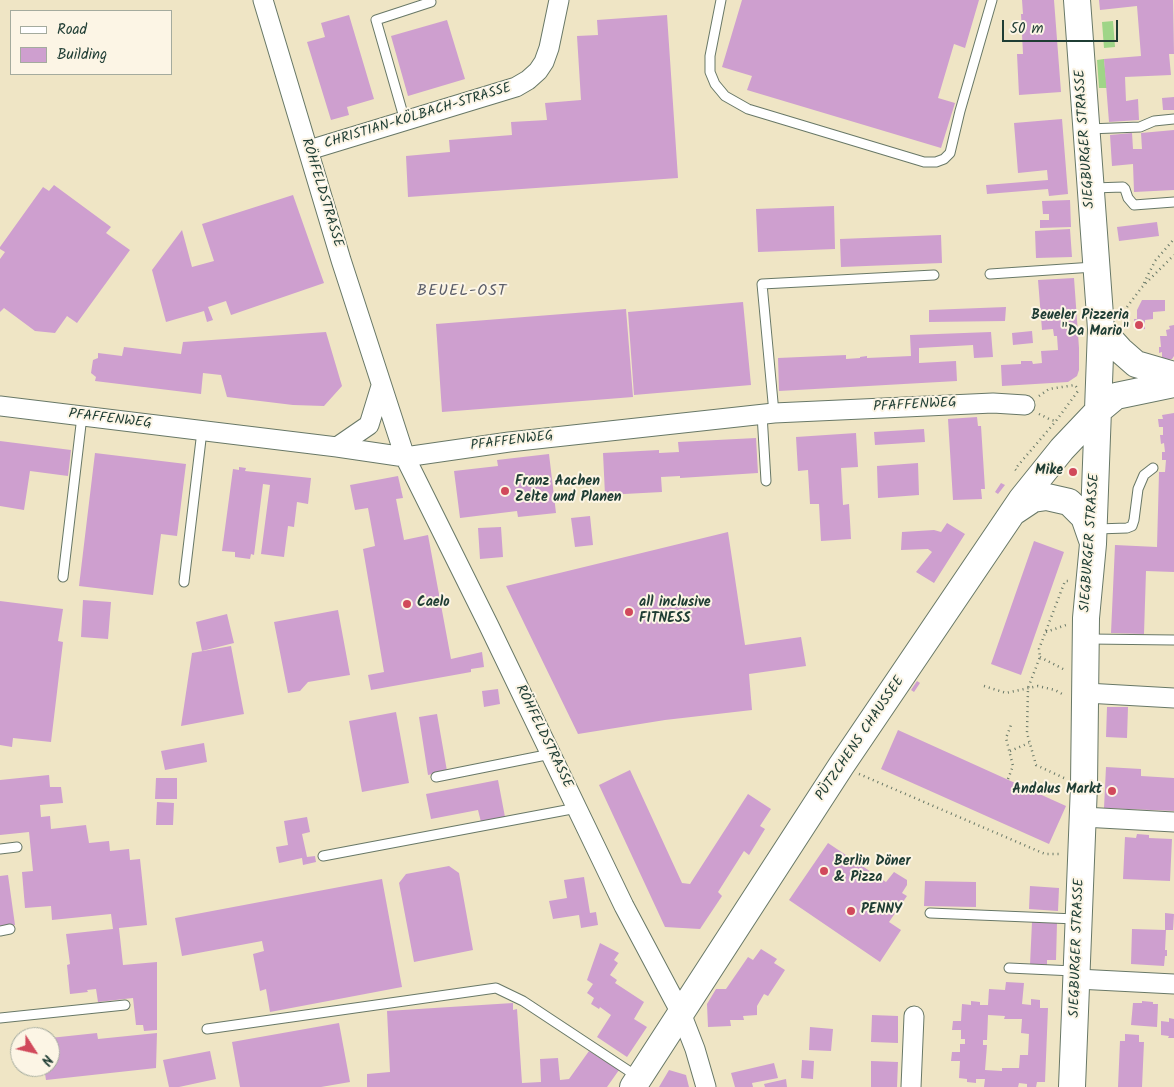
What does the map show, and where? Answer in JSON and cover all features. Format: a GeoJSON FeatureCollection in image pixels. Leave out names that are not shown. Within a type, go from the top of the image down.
{"type":"FeatureCollection","features":[{"type":"Feature","properties":{"kind":"street","name":"RÖHFELDSTRASSE"},"geometry":{"type":"LineString","coordinates":[[264,0],[404,457],[624,906],[681,1013],[695,1049],[706,1087]]}},
{"type":"Feature","properties":{"kind":"street","name":"CHRISTIAN-KÖLBACH-STRASSE"},"geometry":{"type":"LineString","coordinates":[[309,150],[516,87],[528,80],[544,62],[549,48],[559,0]]}},
{"type":"Feature","properties":{"kind":"street","name":"SIEGBURGER STRASSE"},"geometry":{"type":"LineString","coordinates":[[1072,1087],[1084,785],[1086,618],[1094,536],[1098,411],[1110,323],[1096,267],[1076,0]]}},
{"type":"Feature","properties":{"kind":"street"},"geometry":{"type":"LineString","coordinates":[[1110,323],[1120,350],[1136,364],[1174,375]]}},
{"type":"Feature","properties":{"kind":"street","name":"PÜTZCHENS CHAUSSEE"},"geometry":{"type":"LineString","coordinates":[[636,1082],[841,766],[1021,500],[1062,449],[1098,411],[1116,396],[1174,384]]}},
{"type":"Feature","properties":{"kind":"street"},"geometry":{"type":"LineString","coordinates":[[337,447],[369,425],[381,386]]}},
{"type":"Feature","properties":{"kind":"street","name":"PFAFFENWEG"},"geometry":{"type":"LineString","coordinates":[[0,406],[337,447],[404,457],[509,442],[768,414],[993,402],[1025,405]]}},
{"type":"Feature","properties":{"kind":"street"},"geometry":{"type":"LineString","coordinates":[[1014,511],[1033,499],[1047,497],[1069,502],[1084,517],[1094,536]]}},
{"type":"Feature","properties":{"kind":"street"},"geometry":{"type":"LineString","coordinates":[[1086,700],[1174,698]]}},
{"type":"Feature","properties":{"kind":"street"},"geometry":{"type":"LineString","coordinates":[[1083,817],[1174,822]]}},
{"type":"Feature","properties":{"kind":"street"},"geometry":{"type":"LineString","coordinates":[[1077,975],[1174,984]]}},
{"type":"Feature","properties":{"kind":"street"},"geometry":{"type":"LineString","coordinates":[[911,1087],[914,1016]]}},
{"type":"Feature","properties":{"kind":"lane"},"geometry":{"type":"LineString","coordinates":[[721,0],[710,56],[710,72],[715,84],[726,96],[748,109],[924,162],[936,162],[944,159],[950,152],[992,0]]}},
{"type":"Feature","properties":{"kind":"lane"},"geometry":{"type":"LineString","coordinates":[[405,121],[376,20],[431,2]]}},
{"type":"Feature","properties":{"kind":"lane"},"geometry":{"type":"LineString","coordinates":[[1086,129],[1140,128],[1154,121],[1174,119]]}},
{"type":"Feature","properties":{"kind":"lane"},"geometry":{"type":"LineString","coordinates":[[1090,188],[1123,187],[1134,205],[1174,202]]}},
{"type":"Feature","properties":{"kind":"lane"},"geometry":{"type":"LineString","coordinates":[[990,274],[1096,267]]}},
{"type":"Feature","properties":{"kind":"lane"},"geometry":{"type":"LineString","coordinates":[[766,481],[768,414],[762,284],[934,276]]}},
{"type":"Feature","properties":{"kind":"lane"},"geometry":{"type":"LineString","coordinates":[[63,577],[82,416]]}},
{"type":"Feature","properties":{"kind":"lane"},"geometry":{"type":"LineString","coordinates":[[184,582],[202,431]]}},
{"type":"Feature","properties":{"kind":"lane"},"geometry":{"type":"LineString","coordinates":[[1094,536],[1132,526],[1138,488],[1144,475],[1153,468]]}},
{"type":"Feature","properties":{"kind":"lane"},"geometry":{"type":"LineString","coordinates":[[1086,639],[1174,640]]}},
{"type":"Feature","properties":{"kind":"lane"},"geometry":{"type":"LineString","coordinates":[[436,777],[551,754]]}},
{"type":"Feature","properties":{"kind":"lane"},"geometry":{"type":"LineString","coordinates":[[323,856],[577,808]]}},
{"type":"Feature","properties":{"kind":"lane"},"geometry":{"type":"LineString","coordinates":[[0,849],[17,847]]}},
{"type":"Feature","properties":{"kind":"lane"},"geometry":{"type":"LineString","coordinates":[[930,913],[1079,920]]}},
{"type":"Feature","properties":{"kind":"lane"},"geometry":{"type":"LineString","coordinates":[[0,931],[10,929]]}},
{"type":"Feature","properties":{"kind":"lane"},"geometry":{"type":"LineString","coordinates":[[1009,968],[1077,975]]}},
{"type":"Feature","properties":{"kind":"lane","name":"PÜTZCHENS CHAUSSEE"},"geometry":{"type":"LineString","coordinates":[[207,1030],[496,988],[523,1001],[636,1082]]}},
{"type":"Feature","properties":{"kind":"lane"},"geometry":{"type":"LineString","coordinates":[[0,1018],[125,1005]]}},
{"type":"Feature","properties":{"kind":"path"},"geometry":{"type":"LineString","coordinates":[[1142,287],[1155,261],[1174,239]]}},
{"type":"Feature","properties":{"kind":"path"},"geometry":{"type":"LineString","coordinates":[[1110,323],[1174,255]]}},
{"type":"Feature","properties":{"kind":"path"},"geometry":{"type":"LineString","coordinates":[[1016,470],[1079,390],[1075,385],[1049,389],[1025,405]]}},
{"type":"Feature","properties":{"kind":"path"},"geometry":{"type":"LineString","coordinates":[[1084,785],[1036,765],[1027,733],[1028,688],[1040,656],[1039,649],[1065,581],[1091,580]]}},
{"type":"Feature","properties":{"kind":"path"},"geometry":{"type":"LineString","coordinates":[[984,686],[1006,693],[1038,686],[1086,700]]}},
{"type":"Feature","properties":{"kind":"path"},"geometry":{"type":"LineString","coordinates":[[1008,780],[1013,766],[1006,738],[1011,725]]}},
{"type":"Feature","properties":{"kind":"path"},"geometry":{"type":"LineString","coordinates":[[1010,751],[1030,743]]}},
{"type":"Feature","properties":{"kind":"path"},"geometry":{"type":"LineString","coordinates":[[841,766],[1045,854],[1081,854]]}},
{"type":"Feature","properties":{"kind":"green space"},"geometry":{"type":"Polygon","coordinates":[[[1113,21],[1115,47],[1104,48],[1102,22],[1113,21]]]}},
{"type":"Feature","properties":{"kind":"green space"},"geometry":{"type":"Polygon","coordinates":[[[1104,59],[1107,88],[1099,88],[1097,60],[1104,59]]]}},
{"type":"Feature","properties":{"kind":"building"},"geometry":{"type":"Polygon","coordinates":[[[742,0],[979,0],[965,48],[954,44],[938,98],[955,103],[941,148],[747,90],[752,76],[722,67],[742,0]]]}},
{"type":"Feature","properties":{"kind":"building"},"geometry":{"type":"Polygon","coordinates":[[[1022,0],[1054,0],[1061,92],[1019,95],[1017,54],[1023,54],[1022,0]]]}},
{"type":"Feature","properties":{"kind":"building"},"geometry":{"type":"Polygon","coordinates":[[[1099,0],[1173,0],[1174,54],[1169,54],[1171,75],[1125,77],[1126,101],[1138,99],[1139,120],[1109,122],[1104,59],[1141,56],[1137,6],[1100,10],[1099,0]]]}},
{"type":"Feature","properties":{"kind":"building"},"geometry":{"type":"Polygon","coordinates":[[[349,15],[374,99],[347,107],[349,115],[331,120],[307,42],[325,37],[321,23],[349,15]]]}},
{"type":"Feature","properties":{"kind":"building"},"geometry":{"type":"Polygon","coordinates":[[[667,15],[678,178],[408,197],[406,156],[450,152],[449,140],[512,135],[511,122],[547,120],[545,103],[581,100],[577,36],[598,35],[597,20],[667,15]]]}},
{"type":"Feature","properties":{"kind":"building"},"geometry":{"type":"Polygon","coordinates":[[[447,20],[465,79],[408,96],[391,36],[447,20]]]}},
{"type":"Feature","properties":{"kind":"building"},"geometry":{"type":"Polygon","coordinates":[[[1174,97],[1174,110],[1163,110],[1162,98],[1174,97]]]}},
{"type":"Feature","properties":{"kind":"building"},"geometry":{"type":"Polygon","coordinates":[[[1062,119],[1068,194],[1049,196],[1048,189],[987,194],[986,185],[1048,180],[1047,170],[1018,173],[1014,123],[1062,119]]]}},
{"type":"Feature","properties":{"kind":"building"},"geometry":{"type":"Polygon","coordinates":[[[1174,130],[1174,190],[1134,192],[1133,164],[1112,166],[1110,135],[1132,133],[1133,149],[1142,149],[1141,133],[1174,130]]]}},
{"type":"Feature","properties":{"kind":"building"},"geometry":{"type":"Polygon","coordinates":[[[54,185],[111,227],[106,233],[130,250],[77,323],[67,316],[55,333],[35,331],[4,308],[0,312],[0,259],[5,252],[0,247],[43,187],[49,191],[54,185]]]}},
{"type":"Feature","properties":{"kind":"building"},"geometry":{"type":"Polygon","coordinates":[[[293,195],[324,283],[231,315],[226,301],[208,307],[213,320],[207,322],[204,311],[166,322],[152,270],[182,230],[192,267],[214,261],[202,224],[293,195]]]}},
{"type":"Feature","properties":{"kind":"building"},"geometry":{"type":"Polygon","coordinates":[[[1070,200],[1071,227],[1040,228],[1040,220],[1049,220],[1049,214],[1043,214],[1042,201],[1070,200]]]}},
{"type":"Feature","properties":{"kind":"building"},"geometry":{"type":"Polygon","coordinates":[[[834,206],[835,249],[758,252],[756,209],[834,206]]]}},
{"type":"Feature","properties":{"kind":"building"},"geometry":{"type":"Polygon","coordinates":[[[1157,222],[1159,236],[1119,241],[1117,227],[1157,222]]]}},
{"type":"Feature","properties":{"kind":"building"},"geometry":{"type":"Polygon","coordinates":[[[1070,229],[1072,257],[1036,258],[1035,231],[1070,229]]]}},
{"type":"Feature","properties":{"kind":"building"},"geometry":{"type":"Polygon","coordinates":[[[941,235],[942,263],[841,267],[840,239],[941,235]]]}},
{"type":"Feature","properties":{"kind":"building"},"geometry":{"type":"Polygon","coordinates":[[[1074,278],[1079,348],[1079,370],[1077,376],[1068,382],[1002,386],[1001,365],[1021,364],[1021,361],[1032,361],[1033,364],[1042,363],[1041,351],[1058,350],[1057,336],[1054,336],[1053,329],[1042,330],[1038,280],[1074,278]]]}},
{"type":"Feature","properties":{"kind":"building"},"geometry":{"type":"Polygon","coordinates":[[[1142,300],[1165,300],[1165,311],[1153,312],[1153,319],[1145,320],[1145,329],[1135,330],[1134,319],[1137,319],[1137,310],[1142,300]]]}},
{"type":"Feature","properties":{"kind":"building"},"geometry":{"type":"Polygon","coordinates":[[[743,302],[751,385],[634,395],[628,312],[743,302]]]}},
{"type":"Feature","properties":{"kind":"building"},"geometry":{"type":"Polygon","coordinates":[[[1006,307],[1005,321],[929,322],[929,310],[1006,307]]]}},
{"type":"Feature","properties":{"kind":"building"},"geometry":{"type":"Polygon","coordinates":[[[626,309],[633,397],[442,412],[436,324],[626,309]]]}},
{"type":"Feature","properties":{"kind":"building"},"geometry":{"type":"Polygon","coordinates":[[[1174,325],[1174,356],[1172,359],[1165,360],[1162,357],[1162,352],[1159,353],[1159,347],[1161,347],[1160,336],[1167,336],[1166,330],[1170,329],[1169,326],[1174,325]]]}},
{"type":"Feature","properties":{"kind":"building"},"geometry":{"type":"Polygon","coordinates":[[[1032,331],[1033,343],[1013,345],[1012,333],[1032,331]]]}},
{"type":"Feature","properties":{"kind":"building"},"geometry":{"type":"Polygon","coordinates":[[[326,332],[342,386],[324,406],[293,405],[227,397],[221,375],[203,373],[201,394],[95,381],[96,377],[91,373],[93,360],[98,358],[98,353],[122,356],[124,347],[181,354],[183,342],[326,332]]]}},
{"type":"Feature","properties":{"kind":"building"},"geometry":{"type":"Polygon","coordinates":[[[991,332],[993,357],[974,358],[973,345],[919,348],[919,363],[956,361],[957,381],[779,391],[778,358],[846,355],[846,359],[867,356],[867,358],[911,356],[910,335],[991,332]]]}},
{"type":"Feature","properties":{"kind":"building"},"geometry":{"type":"Polygon","coordinates":[[[1174,413],[1174,572],[1146,571],[1144,634],[1111,633],[1115,545],[1157,547],[1159,472],[1165,472],[1166,460],[1162,460],[1162,452],[1165,452],[1164,443],[1161,444],[1160,435],[1163,435],[1163,427],[1159,427],[1158,419],[1163,419],[1162,415],[1174,413]]]}},
{"type":"Feature","properties":{"kind":"building"},"geometry":{"type":"Polygon","coordinates":[[[977,417],[978,426],[981,426],[985,489],[981,489],[982,499],[953,500],[948,419],[977,417]]]}},
{"type":"Feature","properties":{"kind":"building"},"geometry":{"type":"Polygon","coordinates":[[[924,429],[925,442],[875,445],[874,432],[924,429]]]}},
{"type":"Feature","properties":{"kind":"building"},"geometry":{"type":"Polygon","coordinates":[[[856,433],[858,467],[841,468],[843,505],[849,504],[851,539],[821,541],[819,504],[810,504],[808,470],[798,471],[796,437],[856,433]]]}},
{"type":"Feature","properties":{"kind":"building"},"geometry":{"type":"Polygon","coordinates":[[[756,438],[758,473],[680,478],[680,476],[661,477],[662,492],[605,495],[603,453],[659,450],[659,453],[679,452],[678,442],[756,438]]]}},
{"type":"Feature","properties":{"kind":"building"},"geometry":{"type":"Polygon","coordinates":[[[0,441],[71,450],[68,476],[30,471],[24,510],[0,506],[0,441]]]}},
{"type":"Feature","properties":{"kind":"building"},"geometry":{"type":"Polygon","coordinates":[[[95,453],[186,464],[177,536],[161,534],[153,595],[79,586],[95,453]]]}},
{"type":"Feature","properties":{"kind":"building","name":"Franz Aachen Zelte und Planen"},"geometry":{"type":"Polygon","coordinates":[[[549,454],[556,513],[518,517],[517,511],[460,518],[454,471],[498,466],[497,460],[549,454]]]}},
{"type":"Feature","properties":{"kind":"building"},"geometry":{"type":"Polygon","coordinates":[[[918,463],[919,495],[878,498],[877,466],[918,463]]]}},
{"type":"Feature","properties":{"kind":"building"},"geometry":{"type":"Polygon","coordinates":[[[239,467],[246,468],[245,471],[311,478],[308,504],[297,502],[294,527],[288,526],[284,557],[261,554],[270,485],[263,484],[254,555],[251,554],[250,559],[235,557],[235,552],[222,551],[233,469],[239,470],[239,467]]]}},
{"type":"Feature","properties":{"kind":"building","name":"Caelo"},"geometry":{"type":"Polygon","coordinates":[[[398,476],[403,498],[396,499],[404,540],[428,535],[451,659],[482,652],[484,667],[471,669],[471,672],[371,690],[368,675],[384,672],[363,549],[375,546],[368,508],[355,510],[350,485],[398,476]]]}},
{"type":"Feature","properties":{"kind":"building"},"geometry":{"type":"Polygon","coordinates":[[[1001,483],[1005,485],[998,494],[995,492],[1001,483]]]}},
{"type":"Feature","properties":{"kind":"building"},"geometry":{"type":"Polygon","coordinates":[[[590,516],[593,545],[575,547],[571,518],[590,516]]]}},
{"type":"Feature","properties":{"kind":"building"},"geometry":{"type":"Polygon","coordinates":[[[947,523],[965,534],[934,583],[916,572],[932,552],[928,549],[901,550],[902,532],[934,530],[941,532],[947,523]]]}},
{"type":"Feature","properties":{"kind":"building"},"geometry":{"type":"Polygon","coordinates":[[[501,527],[503,557],[480,559],[478,528],[501,527]]]}},
{"type":"Feature","properties":{"kind":"building","name":"all inclusive FITNESS"},"geometry":{"type":"Polygon","coordinates":[[[728,532],[745,645],[801,637],[806,666],[749,674],[752,710],[665,720],[578,734],[506,586],[728,532]]]}},
{"type":"Feature","properties":{"kind":"building"},"geometry":{"type":"Polygon","coordinates":[[[1034,541],[1064,552],[1021,675],[991,664],[1034,541]]]}},
{"type":"Feature","properties":{"kind":"building"},"geometry":{"type":"Polygon","coordinates":[[[83,600],[111,602],[108,639],[81,637],[83,600]]]}},
{"type":"Feature","properties":{"kind":"building"},"geometry":{"type":"Polygon","coordinates":[[[0,601],[63,609],[58,641],[63,642],[51,742],[13,738],[12,747],[0,745],[0,601]]]}},
{"type":"Feature","properties":{"kind":"building"},"geometry":{"type":"Polygon","coordinates":[[[338,610],[350,675],[308,682],[300,691],[288,693],[274,622],[338,610]]]}},
{"type":"Feature","properties":{"kind":"building"},"geometry":{"type":"Polygon","coordinates":[[[227,614],[234,643],[202,651],[196,622],[227,614]]]}},
{"type":"Feature","properties":{"kind":"building"},"geometry":{"type":"Polygon","coordinates":[[[231,646],[244,714],[181,726],[192,653],[231,646]]]}},
{"type":"Feature","properties":{"kind":"building"},"geometry":{"type":"Polygon","coordinates":[[[917,681],[920,683],[914,692],[911,690],[917,681]]]}},
{"type":"Feature","properties":{"kind":"building"},"geometry":{"type":"Polygon","coordinates":[[[498,689],[500,704],[484,707],[482,691],[498,689]]]}},
{"type":"Feature","properties":{"kind":"building"},"geometry":{"type":"Polygon","coordinates":[[[1107,707],[1128,707],[1127,738],[1106,737],[1107,707]]]}},
{"type":"Feature","properties":{"kind":"building"},"geometry":{"type":"Polygon","coordinates":[[[396,712],[409,783],[362,792],[349,721],[396,712]]]}},
{"type":"Feature","properties":{"kind":"building"},"geometry":{"type":"Polygon","coordinates":[[[437,714],[447,771],[428,775],[419,717],[437,714]]]}},
{"type":"Feature","properties":{"kind":"building"},"geometry":{"type":"Polygon","coordinates":[[[898,730],[1066,806],[1049,844],[881,769],[898,730]]]}},
{"type":"Feature","properties":{"kind":"building"},"geometry":{"type":"Polygon","coordinates":[[[204,743],[207,762],[165,770],[161,751],[204,743]]]}},
{"type":"Feature","properties":{"kind":"building"},"geometry":{"type":"Polygon","coordinates":[[[1106,767],[1141,769],[1141,776],[1174,778],[1174,811],[1104,808],[1106,767]]]}},
{"type":"Feature","properties":{"kind":"building"},"geometry":{"type":"Polygon","coordinates":[[[630,770],[682,883],[690,884],[748,794],[771,809],[760,826],[765,829],[749,855],[744,851],[718,892],[722,896],[700,929],[665,927],[599,785],[630,770]]]}},
{"type":"Feature","properties":{"kind":"building"},"geometry":{"type":"Polygon","coordinates":[[[49,775],[50,787],[61,787],[63,803],[40,805],[41,817],[50,816],[51,829],[86,825],[89,843],[109,841],[110,851],[129,849],[130,860],[140,859],[147,925],[119,928],[123,965],[157,962],[157,1030],[144,1031],[143,1025],[136,1025],[133,998],[98,1002],[96,989],[70,994],[67,965],[70,964],[66,934],[113,929],[111,914],[52,920],[51,906],[25,908],[22,872],[33,871],[29,832],[0,835],[0,780],[49,775]]]}},
{"type":"Feature","properties":{"kind":"building"},"geometry":{"type":"Polygon","coordinates":[[[156,778],[177,778],[177,799],[155,799],[156,778]]]}},
{"type":"Feature","properties":{"kind":"building"},"geometry":{"type":"Polygon","coordinates":[[[498,780],[505,817],[481,822],[478,810],[431,819],[426,794],[498,780]]]}},
{"type":"Feature","properties":{"kind":"building"},"geometry":{"type":"Polygon","coordinates":[[[157,802],[174,803],[173,825],[156,825],[157,802]]]}},
{"type":"Feature","properties":{"kind":"building"},"geometry":{"type":"Polygon","coordinates":[[[307,817],[310,832],[302,834],[307,857],[315,856],[316,862],[303,865],[302,858],[279,863],[276,847],[288,845],[284,821],[307,817]]]}},
{"type":"Feature","properties":{"kind":"building"},"geometry":{"type":"Polygon","coordinates":[[[1137,834],[1149,835],[1149,838],[1172,839],[1170,881],[1123,879],[1125,837],[1136,838],[1137,834]]]}},
{"type":"Feature","properties":{"kind":"building","name":"PENNY"},"geometry":{"type":"Polygon","coordinates":[[[828,843],[886,882],[894,872],[907,880],[907,885],[902,893],[907,896],[889,922],[901,930],[880,962],[789,900],[828,843]]]}},
{"type":"Feature","properties":{"kind":"building"},"geometry":{"type":"Polygon","coordinates":[[[449,866],[459,873],[473,950],[414,962],[399,883],[406,874],[449,866]]]}},
{"type":"Feature","properties":{"kind":"building"},"geometry":{"type":"Polygon","coordinates":[[[8,875],[15,925],[0,926],[0,876],[8,875]]]}},
{"type":"Feature","properties":{"kind":"building"},"geometry":{"type":"Polygon","coordinates":[[[584,877],[590,913],[596,912],[598,925],[581,928],[579,915],[553,919],[549,901],[567,898],[564,880],[584,877]]]}},
{"type":"Feature","properties":{"kind":"building"},"geometry":{"type":"Polygon","coordinates":[[[382,879],[402,987],[270,1012],[266,989],[260,991],[253,954],[264,951],[262,941],[182,956],[175,918],[382,879]]]}},
{"type":"Feature","properties":{"kind":"building"},"geometry":{"type":"Polygon","coordinates":[[[925,881],[976,882],[976,907],[924,906],[925,881]]]}},
{"type":"Feature","properties":{"kind":"building"},"geometry":{"type":"Polygon","coordinates":[[[1030,886],[1059,888],[1058,911],[1029,909],[1030,886]]]}},
{"type":"Feature","properties":{"kind":"building"},"geometry":{"type":"Polygon","coordinates":[[[1165,913],[1174,914],[1173,930],[1166,930],[1165,950],[1167,950],[1167,956],[1165,956],[1164,966],[1131,964],[1132,929],[1165,930],[1165,913]]]}},
{"type":"Feature","properties":{"kind":"building"},"geometry":{"type":"Polygon","coordinates":[[[1032,922],[1057,923],[1056,960],[1047,960],[1047,965],[1030,965],[1032,922]]]}},
{"type":"Feature","properties":{"kind":"building"},"geometry":{"type":"Polygon","coordinates":[[[600,943],[619,953],[614,960],[618,963],[610,975],[617,980],[615,983],[644,1002],[634,1019],[647,1027],[627,1057],[597,1037],[611,1015],[600,1007],[599,1009],[591,1004],[594,998],[587,993],[593,984],[587,980],[600,943]]]}},
{"type":"Feature","properties":{"kind":"building"},"geometry":{"type":"Polygon","coordinates":[[[761,949],[777,959],[774,963],[785,970],[768,996],[764,994],[757,1006],[757,1015],[743,1016],[744,1020],[730,1020],[731,1026],[708,1027],[707,1004],[716,989],[726,989],[748,957],[753,960],[761,949]]]}},
{"type":"Feature","properties":{"kind":"building"},"geometry":{"type":"Polygon","coordinates":[[[1006,982],[1024,983],[1022,1004],[1031,1005],[1031,999],[1040,1000],[1040,1008],[1048,1008],[1045,1082],[1037,1082],[1036,1087],[1027,1087],[1027,1084],[1019,1083],[1018,1087],[984,1087],[985,1079],[976,1079],[976,1083],[967,1082],[967,1079],[959,1078],[960,1061],[951,1061],[952,1052],[960,1052],[960,1044],[965,1044],[965,1039],[961,1039],[961,1030],[952,1030],[953,1021],[961,1021],[962,1004],[971,1005],[971,1001],[980,1002],[980,1005],[988,1005],[989,989],[1005,990],[1006,982]],[[988,1015],[987,1040],[983,1040],[983,1045],[987,1045],[985,1070],[1002,1071],[1002,1068],[1019,1068],[1020,1055],[1028,1055],[1029,1034],[1021,1033],[1022,1019],[1004,1019],[1005,1016],[988,1015]]]}},
{"type":"Feature","properties":{"kind":"building"},"geometry":{"type":"Polygon","coordinates":[[[1142,1001],[1158,1004],[1157,1027],[1131,1025],[1133,1003],[1142,1003],[1142,1001]]]}},
{"type":"Feature","properties":{"kind":"building"},"geometry":{"type":"Polygon","coordinates":[[[513,1003],[513,1010],[517,1009],[522,1083],[541,1082],[540,1059],[558,1058],[560,1080],[569,1079],[589,1051],[619,1070],[607,1087],[367,1087],[367,1074],[390,1072],[387,1011],[513,1003]]]}},
{"type":"Feature","properties":{"kind":"building"},"geometry":{"type":"Polygon","coordinates":[[[872,1015],[898,1016],[898,1043],[871,1042],[872,1015]]]}},
{"type":"Feature","properties":{"kind":"building"},"geometry":{"type":"Polygon","coordinates":[[[1169,1018],[1174,1019],[1174,1038],[1161,1035],[1161,1021],[1169,1022],[1169,1018]]]}},
{"type":"Feature","properties":{"kind":"building"},"geometry":{"type":"Polygon","coordinates":[[[339,1023],[350,1082],[321,1087],[240,1087],[232,1042],[339,1023]]]}},
{"type":"Feature","properties":{"kind":"building"},"geometry":{"type":"Polygon","coordinates":[[[810,1027],[833,1029],[831,1051],[809,1050],[810,1027]]]}},
{"type":"Feature","properties":{"kind":"building"},"geometry":{"type":"Polygon","coordinates":[[[97,1033],[98,1039],[157,1033],[156,1068],[46,1080],[46,1077],[60,1077],[60,1037],[97,1033]]]}},
{"type":"Feature","properties":{"kind":"building"},"geometry":{"type":"Polygon","coordinates":[[[1125,1034],[1139,1035],[1139,1042],[1144,1042],[1142,1087],[1118,1087],[1120,1041],[1125,1041],[1125,1034]]]}},
{"type":"Feature","properties":{"kind":"building"},"geometry":{"type":"Polygon","coordinates":[[[210,1051],[216,1079],[179,1087],[169,1087],[163,1060],[210,1051]]]}},
{"type":"Feature","properties":{"kind":"building"},"geometry":{"type":"Polygon","coordinates":[[[802,1060],[814,1061],[813,1079],[801,1078],[802,1060]]]}},
{"type":"Feature","properties":{"kind":"building"},"geometry":{"type":"Polygon","coordinates":[[[871,1061],[898,1062],[897,1087],[871,1087],[871,1061]]]}},
{"type":"Feature","properties":{"kind":"building"},"geometry":{"type":"Polygon","coordinates":[[[774,1063],[778,1078],[752,1083],[753,1087],[735,1087],[731,1073],[774,1063]]]}},
{"type":"Feature","properties":{"kind":"building"},"geometry":{"type":"Polygon","coordinates":[[[669,1070],[686,1075],[689,1087],[659,1087],[669,1070]]]}},
{"type":"Feature","properties":{"kind":"building"},"geometry":{"type":"Polygon","coordinates":[[[786,1079],[787,1087],[765,1087],[764,1084],[786,1079]]]}},
{"type":"Feature","properties":{"kind":"place","name":"Beueler Pizzeria \"Da Mario\""},"geometry":{"type":"Point","coordinates":[1139,325]}},
{"type":"Feature","properties":{"kind":"place","name":"Mike"},"geometry":{"type":"Point","coordinates":[1073,472]}},
{"type":"Feature","properties":{"kind":"place","name":"Franz Aachen Zelte und Planen"},"geometry":{"type":"Point","coordinates":[505,491]}},
{"type":"Feature","properties":{"kind":"place","name":"Caelo"},"geometry":{"type":"Point","coordinates":[407,604]}},
{"type":"Feature","properties":{"kind":"place","name":"all inclusive FITNESS"},"geometry":{"type":"Point","coordinates":[629,612]}},
{"type":"Feature","properties":{"kind":"place","name":"Andalus Markt"},"geometry":{"type":"Point","coordinates":[1112,791]}},
{"type":"Feature","properties":{"kind":"place","name":"Berlin Döner & Pizza"},"geometry":{"type":"Point","coordinates":[824,871]}},
{"type":"Feature","properties":{"kind":"place","name":"PENNY"},"geometry":{"type":"Point","coordinates":[851,911]}},
{"type":"Feature","properties":{"kind":"district","name":"BEUEL-OST"},"geometry":{"type":"Point","coordinates":[462,292]}}]}
